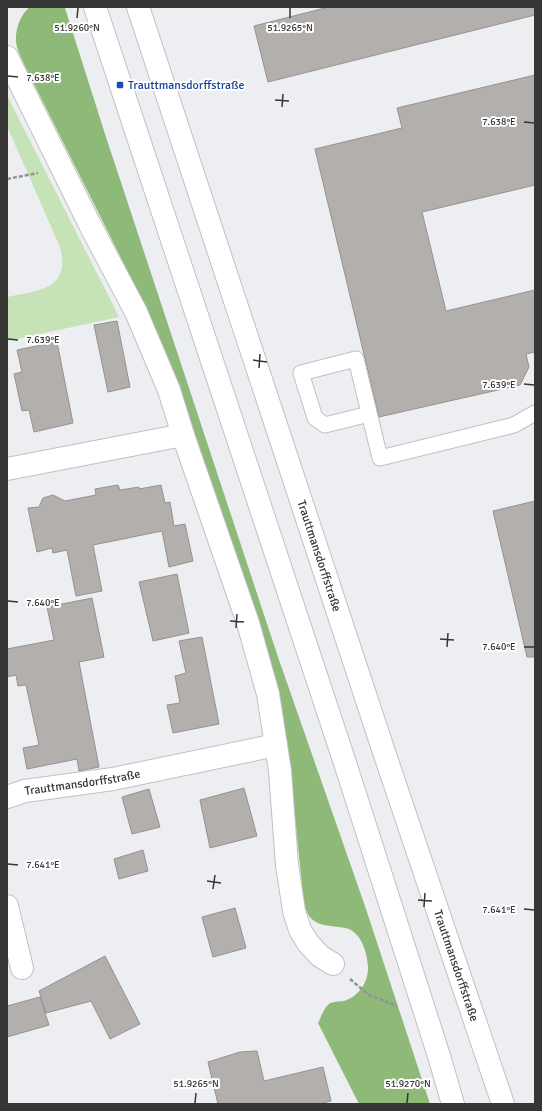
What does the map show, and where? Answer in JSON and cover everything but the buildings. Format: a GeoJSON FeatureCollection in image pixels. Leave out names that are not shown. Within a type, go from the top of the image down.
{"type":"FeatureCollection","features":[{"type":"Feature","properties":{"kind":"main road"},"geometry":{"type":"LineString","coordinates":[[95,7],[345,763],[453,1104]]}},
{"type":"Feature","properties":{"kind":"main road","name":"Trauttmansdorffstraße"},"geometry":{"type":"LineString","coordinates":[[138,7],[387,762],[503,1104]]}},
{"type":"Feature","properties":{"kind":"main road"},"geometry":{"type":"LineString","coordinates":[[7,57],[62,169],[136,312],[169,390],[262,668],[268,694],[280,771],[287,865],[294,911],[300,930],[308,943],[320,956],[333,964]]}},
{"type":"Feature","properties":{"kind":"main road"},"geometry":{"type":"LineString","coordinates":[[7,469],[183,435]]}},
{"type":"Feature","properties":{"kind":"main road","name":"Trauttmansdorffstraße"},"geometry":{"type":"LineString","coordinates":[[7,797],[25,791],[113,779],[276,745]]}},
{"type":"Feature","properties":{"kind":"main road"},"geometry":{"type":"LineString","coordinates":[[7,906],[22,968]]}},
{"type":"Feature","properties":{"kind":"lane"},"geometry":{"type":"LineString","coordinates":[[369,414],[325,426],[315,418],[301,373],[356,359],[380,458],[514,425],[535,413]]}},
{"type":"Feature","properties":{"kind":"path"},"geometry":{"type":"LineString","coordinates":[[7,180],[62,169]]}},
{"type":"Feature","properties":{"kind":"path"},"geometry":{"type":"LineString","coordinates":[[369,995],[398,1006]]}},
{"type":"Feature","properties":{"kind":"green space"},"geometry":{"type":"Polygon","coordinates":[[[30,7],[65,8],[105,134],[278,657],[366,909],[430,1104],[359,1104],[318,1023],[324,1010],[329,1004],[332,1002],[349,999],[362,988],[368,972],[365,950],[354,932],[347,928],[317,922],[307,913],[304,904],[288,749],[279,692],[270,660],[178,383],[165,350],[128,272],[18,51],[16,42],[17,28],[23,14],[30,7]]]}},
{"type":"Feature","properties":{"kind":"green space"},"geometry":{"type":"Polygon","coordinates":[[[7,95],[119,317],[7,341],[7,297],[50,286],[57,280],[61,272],[62,261],[60,247],[7,126],[7,95]]]}},
{"type":"Feature","properties":{"kind":"place","name":"Trauttmansdorffstraße"},"geometry":{"type":"Point","coordinates":[120,85]}}]}
